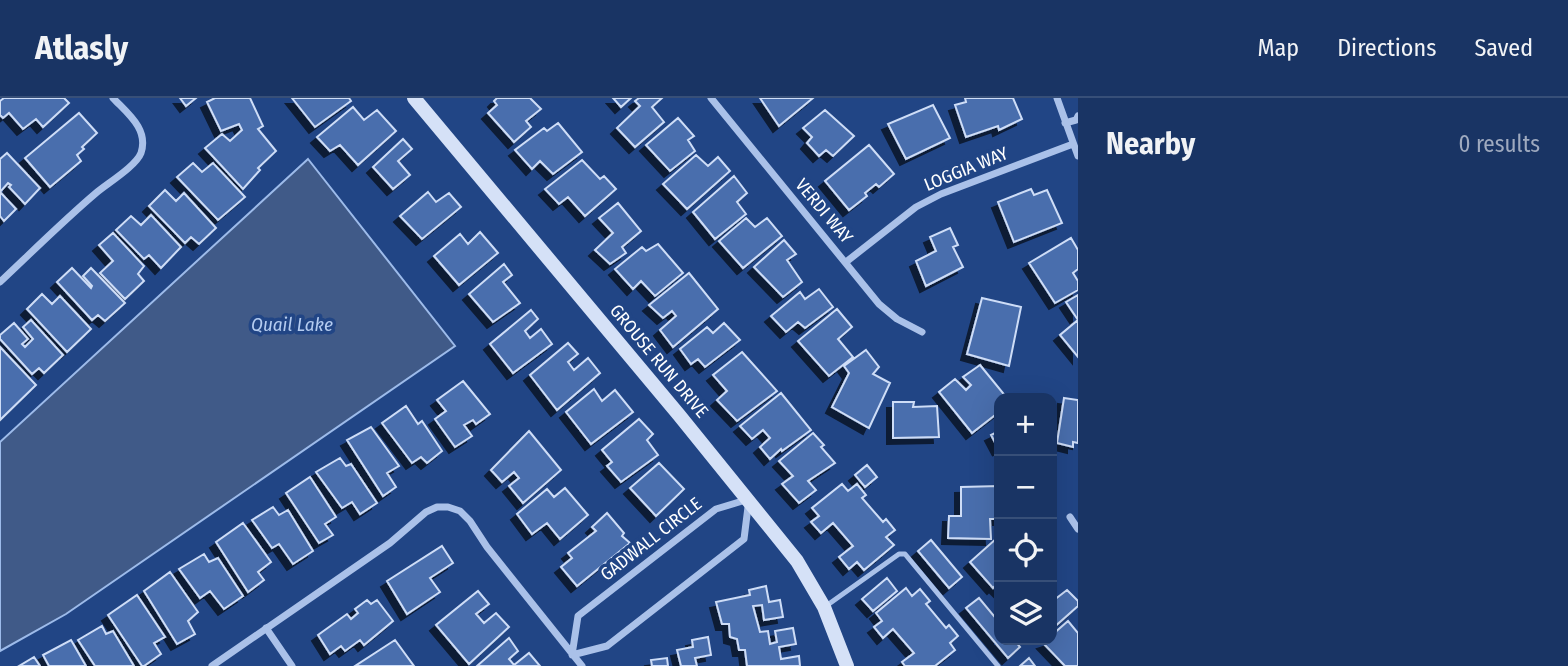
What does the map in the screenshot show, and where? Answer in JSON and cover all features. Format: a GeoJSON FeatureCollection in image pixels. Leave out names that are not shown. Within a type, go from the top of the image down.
{"type":"FeatureCollection","features":[{"type":"Feature","properties":{"kind":"street"},"geometry":{"type":"LineString","coordinates":[[0,282],[141,153],[140,129],[113,98]]}},
{"type":"Feature","properties":{"kind":"street","name":"GROUSE RUN DRIVE"},"geometry":{"type":"LineString","coordinates":[[414,98],[797,561],[824,607],[847,666]]}},
{"type":"Feature","properties":{"kind":"street","name":"VERDI WAY"},"geometry":{"type":"LineString","coordinates":[[710,98],[879,304],[897,319],[922,332]]}},
{"type":"Feature","properties":{"kind":"street"},"geometry":{"type":"LineString","coordinates":[[1057,98],[1078,156]]}},
{"type":"Feature","properties":{"kind":"street"},"geometry":{"type":"LineString","coordinates":[[1065,123],[1077,119]]}},
{"type":"Feature","properties":{"kind":"street","name":"LOGGIA WAY"},"geometry":{"type":"LineString","coordinates":[[846,262],[916,207],[941,194],[1073,144]]}},
{"type":"Feature","properties":{"kind":"street"},"geometry":{"type":"LineString","coordinates":[[572,656],[607,646],[744,539],[748,499]]}},
{"type":"Feature","properties":{"kind":"street","name":"GADWALL CIRCLE"},"geometry":{"type":"LineString","coordinates":[[572,656],[578,616],[716,509],[748,499]]}},
{"type":"Feature","properties":{"kind":"street"},"geometry":{"type":"LineString","coordinates":[[212,666],[390,543],[426,512],[437,507],[448,507],[460,511],[470,522],[582,666]]}},
{"type":"Feature","properties":{"kind":"street"},"geometry":{"type":"LineString","coordinates":[[1070,517],[1078,528]]}},
{"type":"Feature","properties":{"kind":"street"},"geometry":{"type":"LineString","coordinates":[[266,628],[292,666]]}},
{"type":"Feature","properties":{"kind":"lane"},"geometry":{"type":"LineString","coordinates":[[824,607],[899,554],[905,554],[998,666]]}},
{"type":"Feature","properties":{"kind":"water","name":"Quail Lake"},"geometry":{"type":"Polygon","coordinates":[[[308,159],[455,346],[66,614],[0,651],[0,442],[308,159]]]}},
{"type":"Feature","properties":{"kind":"building"},"geometry":{"type":"Polygon","coordinates":[[[4,98],[64,98],[69,103],[43,127],[36,119],[23,129],[9,113],[3,118],[0,115],[0,101],[4,98]]]}},
{"type":"Feature","properties":{"kind":"building"},"geometry":{"type":"Polygon","coordinates":[[[180,98],[196,98],[186,106],[180,98]]]}},
{"type":"Feature","properties":{"kind":"building"},"geometry":{"type":"Polygon","coordinates":[[[215,98],[250,98],[263,126],[258,129],[276,151],[258,168],[260,170],[243,189],[205,148],[222,134],[230,141],[242,130],[239,124],[221,131],[207,102],[215,98]]]}},
{"type":"Feature","properties":{"kind":"building"},"geometry":{"type":"Polygon","coordinates":[[[292,98],[349,98],[351,101],[315,127],[292,98]]]}},
{"type":"Feature","properties":{"kind":"building"},"geometry":{"type":"Polygon","coordinates":[[[497,98],[530,98],[541,109],[526,121],[531,127],[514,142],[488,113],[497,105],[494,101],[497,98]]]}},
{"type":"Feature","properties":{"kind":"building"},"geometry":{"type":"Polygon","coordinates":[[[613,98],[631,98],[621,107],[613,98]]]}},
{"type":"Feature","properties":{"kind":"building"},"geometry":{"type":"Polygon","coordinates":[[[639,98],[662,98],[652,107],[664,122],[635,147],[617,128],[640,106],[635,101],[639,98]]]}},
{"type":"Feature","properties":{"kind":"building"},"geometry":{"type":"Polygon","coordinates":[[[760,98],[813,98],[779,126],[760,98]]]}},
{"type":"Feature","properties":{"kind":"building"},"geometry":{"type":"Polygon","coordinates":[[[965,98],[1013,98],[1022,119],[999,130],[998,126],[966,137],[955,105],[966,102],[965,98]]]}},
{"type":"Feature","properties":{"kind":"building"},"geometry":{"type":"Polygon","coordinates":[[[933,105],[950,138],[906,159],[888,124],[933,105]]]}},
{"type":"Feature","properties":{"kind":"building"},"geometry":{"type":"Polygon","coordinates":[[[353,107],[364,120],[377,110],[396,131],[358,165],[340,145],[330,151],[317,137],[353,107]]]}},
{"type":"Feature","properties":{"kind":"building"},"geometry":{"type":"Polygon","coordinates":[[[825,110],[854,136],[833,156],[826,150],[819,156],[807,143],[812,137],[803,128],[825,110]]]}},
{"type":"Feature","properties":{"kind":"building"},"geometry":{"type":"Polygon","coordinates":[[[79,113],[97,133],[77,155],[81,161],[50,187],[25,158],[79,113]]]}},
{"type":"Feature","properties":{"kind":"building"},"geometry":{"type":"Polygon","coordinates":[[[678,118],[694,136],[688,140],[695,151],[670,171],[646,145],[678,118]]]}},
{"type":"Feature","properties":{"kind":"building"},"geometry":{"type":"Polygon","coordinates":[[[558,123],[582,152],[553,174],[540,161],[532,169],[515,150],[544,128],[547,131],[558,123]]]}},
{"type":"Feature","properties":{"kind":"building"},"geometry":{"type":"Polygon","coordinates":[[[403,139],[412,149],[398,161],[410,175],[393,189],[373,167],[403,139]]]}},
{"type":"Feature","properties":{"kind":"building"},"geometry":{"type":"Polygon","coordinates":[[[869,145],[894,174],[879,187],[876,184],[865,193],[867,196],[849,210],[825,181],[869,145]]]}},
{"type":"Feature","properties":{"kind":"building"},"geometry":{"type":"Polygon","coordinates":[[[7,153],[40,188],[25,204],[8,183],[0,192],[0,159],[7,153]]]}},
{"type":"Feature","properties":{"kind":"building"},"geometry":{"type":"Polygon","coordinates":[[[696,155],[708,166],[718,157],[730,171],[687,209],[663,184],[696,155]]]}},
{"type":"Feature","properties":{"kind":"building"},"geometry":{"type":"Polygon","coordinates":[[[582,160],[600,179],[604,176],[616,189],[585,216],[568,197],[559,204],[545,189],[582,160]]]}},
{"type":"Feature","properties":{"kind":"building"},"geometry":{"type":"Polygon","coordinates":[[[193,163],[202,172],[213,163],[245,197],[218,220],[177,177],[193,163]]]}},
{"type":"Feature","properties":{"kind":"building"},"geometry":{"type":"Polygon","coordinates":[[[734,176],[747,193],[737,202],[746,214],[715,239],[693,212],[734,176]]]}},
{"type":"Feature","properties":{"kind":"building"},"geometry":{"type":"Polygon","coordinates":[[[1031,189],[1034,195],[1047,190],[1062,223],[1014,242],[998,202],[1031,189]]]}},
{"type":"Feature","properties":{"kind":"building"},"geometry":{"type":"Polygon","coordinates":[[[165,190],[176,201],[184,193],[216,228],[199,244],[191,237],[185,243],[149,206],[165,190]]]}},
{"type":"Feature","properties":{"kind":"building"},"geometry":{"type":"Polygon","coordinates":[[[0,192],[16,209],[4,221],[0,216],[0,192]]]}},
{"type":"Feature","properties":{"kind":"building"},"geometry":{"type":"Polygon","coordinates":[[[428,192],[436,202],[449,193],[461,207],[422,239],[400,216],[428,192]]]}},
{"type":"Feature","properties":{"kind":"building"},"geometry":{"type":"Polygon","coordinates":[[[618,203],[641,231],[622,247],[626,253],[610,264],[595,250],[613,233],[599,218],[618,203]]]}},
{"type":"Feature","properties":{"kind":"building"},"geometry":{"type":"Polygon","coordinates":[[[151,215],[181,247],[161,268],[149,255],[144,259],[116,230],[131,216],[141,225],[151,215]]]}},
{"type":"Feature","properties":{"kind":"building"},"geometry":{"type":"Polygon","coordinates":[[[746,218],[755,227],[767,218],[782,236],[743,268],[719,241],[746,218]]]}},
{"type":"Feature","properties":{"kind":"building"},"geometry":{"type":"Polygon","coordinates":[[[950,228],[958,245],[953,247],[963,267],[926,286],[916,261],[936,251],[930,237],[950,228]]]}},
{"type":"Feature","properties":{"kind":"building"},"geometry":{"type":"Polygon","coordinates":[[[480,232],[498,253],[459,285],[434,256],[460,234],[468,244],[480,232]]]}},
{"type":"Feature","properties":{"kind":"building"},"geometry":{"type":"Polygon","coordinates":[[[113,233],[144,266],[138,274],[144,281],[125,299],[100,273],[113,261],[99,245],[113,233]]]}},
{"type":"Feature","properties":{"kind":"building"},"geometry":{"type":"Polygon","coordinates":[[[1071,238],[1078,250],[1078,269],[1073,273],[1078,281],[1078,290],[1055,303],[1029,263],[1071,238]]]}},
{"type":"Feature","properties":{"kind":"building"},"geometry":{"type":"Polygon","coordinates":[[[784,240],[796,254],[787,260],[802,282],[783,297],[754,267],[784,240]]]}},
{"type":"Feature","properties":{"kind":"building"},"geometry":{"type":"Polygon","coordinates":[[[658,244],[683,273],[655,296],[641,281],[633,289],[615,269],[642,247],[646,251],[658,244]]]}},
{"type":"Feature","properties":{"kind":"building"},"geometry":{"type":"Polygon","coordinates":[[[504,264],[512,275],[503,282],[520,303],[493,322],[469,294],[504,264]]]}},
{"type":"Feature","properties":{"kind":"building"},"geometry":{"type":"Polygon","coordinates":[[[72,268],[91,288],[83,276],[91,268],[125,303],[105,321],[98,315],[92,320],[57,282],[72,268]]]}},
{"type":"Feature","properties":{"kind":"building"},"geometry":{"type":"Polygon","coordinates":[[[689,273],[718,309],[673,347],[660,330],[676,316],[672,311],[663,318],[649,305],[689,273]]]}},
{"type":"Feature","properties":{"kind":"building"},"geometry":{"type":"Polygon","coordinates":[[[819,289],[833,307],[805,328],[798,322],[786,332],[771,316],[800,292],[805,299],[819,289]]]}},
{"type":"Feature","properties":{"kind":"building"},"geometry":{"type":"Polygon","coordinates":[[[42,294],[52,304],[60,296],[91,329],[67,352],[27,309],[42,294]]]}},
{"type":"Feature","properties":{"kind":"building"},"geometry":{"type":"Polygon","coordinates":[[[1078,295],[1078,320],[1066,302],[1078,295]]]}},
{"type":"Feature","properties":{"kind":"building"},"geometry":{"type":"Polygon","coordinates":[[[982,298],[1021,307],[1009,366],[967,354],[982,298]]]}},
{"type":"Feature","properties":{"kind":"building"},"geometry":{"type":"Polygon","coordinates":[[[837,309],[852,327],[838,339],[853,357],[829,376],[798,341],[837,309]]]}},
{"type":"Feature","properties":{"kind":"building"},"geometry":{"type":"Polygon","coordinates":[[[531,310],[538,319],[525,331],[530,338],[541,329],[552,344],[513,373],[490,344],[531,310]]]}},
{"type":"Feature","properties":{"kind":"building"},"geometry":{"type":"Polygon","coordinates":[[[31,320],[63,355],[44,373],[39,368],[32,374],[0,339],[0,335],[14,323],[28,339],[22,344],[25,347],[33,339],[23,327],[31,320]]]}},
{"type":"Feature","properties":{"kind":"building"},"geometry":{"type":"Polygon","coordinates":[[[1078,320],[1078,357],[1060,335],[1078,320]]]}},
{"type":"Feature","properties":{"kind":"building"},"geometry":{"type":"Polygon","coordinates":[[[724,323],[740,340],[705,367],[698,359],[691,364],[680,349],[707,327],[713,333],[724,323]]]}},
{"type":"Feature","properties":{"kind":"building"},"geometry":{"type":"Polygon","coordinates":[[[568,343],[578,354],[568,362],[574,370],[588,358],[600,373],[557,410],[530,375],[568,343]]]}},
{"type":"Feature","properties":{"kind":"building"},"geometry":{"type":"Polygon","coordinates":[[[0,347],[36,385],[0,420],[0,347]]]}},
{"type":"Feature","properties":{"kind":"building"},"geometry":{"type":"Polygon","coordinates":[[[866,350],[879,367],[873,374],[890,383],[869,428],[832,407],[849,373],[844,366],[866,350]]]}},
{"type":"Feature","properties":{"kind":"building"},"geometry":{"type":"Polygon","coordinates":[[[742,352],[777,391],[737,421],[717,400],[727,391],[713,375],[742,352]]]}},
{"type":"Feature","properties":{"kind":"building"},"geometry":{"type":"Polygon","coordinates":[[[980,365],[1003,393],[994,393],[994,416],[972,433],[939,392],[955,379],[966,390],[971,385],[963,377],[980,365]]]}},
{"type":"Feature","properties":{"kind":"building"},"geometry":{"type":"Polygon","coordinates":[[[463,381],[490,414],[476,424],[473,420],[464,425],[472,436],[455,447],[435,419],[446,411],[437,400],[463,381]]]}},
{"type":"Feature","properties":{"kind":"building"},"geometry":{"type":"Polygon","coordinates":[[[594,389],[602,401],[615,390],[633,412],[591,444],[566,412],[594,389]]]}},
{"type":"Feature","properties":{"kind":"building"},"geometry":{"type":"Polygon","coordinates":[[[781,393],[811,430],[770,459],[760,447],[770,438],[763,430],[752,439],[740,426],[781,393]]]}},
{"type":"Feature","properties":{"kind":"building"},"geometry":{"type":"Polygon","coordinates":[[[1064,398],[1078,400],[1078,443],[1073,442],[1073,447],[1057,443],[1064,398]]]}},
{"type":"Feature","properties":{"kind":"building"},"geometry":{"type":"Polygon","coordinates":[[[893,402],[914,402],[913,407],[937,406],[939,437],[893,438],[893,402]]]}},
{"type":"Feature","properties":{"kind":"building"},"geometry":{"type":"Polygon","coordinates":[[[406,406],[418,424],[422,421],[442,451],[427,463],[421,457],[412,463],[382,423],[406,406]]]}},
{"type":"Feature","properties":{"kind":"building"},"geometry":{"type":"Polygon","coordinates":[[[639,419],[653,434],[647,440],[658,455],[621,482],[607,466],[612,462],[602,450],[639,419]]]}},
{"type":"Feature","properties":{"kind":"building"},"geometry":{"type":"Polygon","coordinates":[[[371,427],[399,466],[387,473],[396,487],[383,496],[347,440],[371,427]]]}},
{"type":"Feature","properties":{"kind":"building"},"geometry":{"type":"Polygon","coordinates":[[[529,431],[561,470],[523,503],[509,486],[519,478],[514,472],[502,482],[491,470],[529,431]]]}},
{"type":"Feature","properties":{"kind":"building"},"geometry":{"type":"Polygon","coordinates":[[[813,433],[835,463],[808,481],[816,490],[799,503],[782,484],[793,476],[779,461],[813,433]]]}},
{"type":"Feature","properties":{"kind":"building"},"geometry":{"type":"Polygon","coordinates":[[[340,458],[346,466],[351,464],[377,503],[360,514],[352,502],[342,508],[316,472],[340,458]]]}},
{"type":"Feature","properties":{"kind":"building"},"geometry":{"type":"Polygon","coordinates":[[[659,463],[684,489],[656,516],[630,488],[659,463]]]}},
{"type":"Feature","properties":{"kind":"building"},"geometry":{"type":"Polygon","coordinates":[[[867,465],[877,477],[865,487],[855,475],[867,465]]]}},
{"type":"Feature","properties":{"kind":"building"},"geometry":{"type":"Polygon","coordinates":[[[310,477],[336,517],[325,524],[333,535],[319,543],[286,493],[310,477]]]}},
{"type":"Feature","properties":{"kind":"building"},"geometry":{"type":"Polygon","coordinates":[[[842,484],[848,491],[857,484],[866,495],[862,498],[883,522],[886,519],[895,530],[886,537],[894,545],[864,570],[857,562],[849,569],[839,557],[853,546],[833,523],[821,533],[811,522],[819,516],[812,508],[842,484]]]}},
{"type":"Feature","properties":{"kind":"building"},"geometry":{"type":"Polygon","coordinates":[[[994,486],[994,519],[990,519],[991,539],[948,538],[949,516],[961,516],[961,487],[994,486]]]}},
{"type":"Feature","properties":{"kind":"building"},"geometry":{"type":"Polygon","coordinates":[[[565,488],[588,515],[560,539],[547,523],[532,534],[517,514],[547,489],[554,497],[565,488]]]}},
{"type":"Feature","properties":{"kind":"building"},"geometry":{"type":"Polygon","coordinates":[[[273,507],[279,515],[288,510],[313,551],[293,564],[279,544],[272,548],[252,520],[273,507]]]}},
{"type":"Feature","properties":{"kind":"building"},"geometry":{"type":"Polygon","coordinates":[[[607,513],[630,543],[577,586],[561,567],[572,558],[568,553],[596,531],[592,527],[607,513]]]}},
{"type":"Feature","properties":{"kind":"building"},"geometry":{"type":"Polygon","coordinates":[[[243,523],[271,562],[258,572],[264,580],[248,592],[216,542],[243,523]]]}},
{"type":"Feature","properties":{"kind":"building"},"geometry":{"type":"Polygon","coordinates":[[[931,540],[962,577],[949,588],[918,551],[931,540]]]}},
{"type":"Feature","properties":{"kind":"building"},"geometry":{"type":"Polygon","coordinates":[[[994,541],[993,588],[970,562],[994,541]]]}},
{"type":"Feature","properties":{"kind":"building"},"geometry":{"type":"Polygon","coordinates":[[[442,546],[453,563],[430,578],[440,592],[407,614],[387,581],[442,546]]]}},
{"type":"Feature","properties":{"kind":"building"},"geometry":{"type":"Polygon","coordinates":[[[204,554],[209,562],[218,558],[243,596],[224,609],[210,591],[200,598],[179,569],[204,554]]]}},
{"type":"Feature","properties":{"kind":"building"},"geometry":{"type":"Polygon","coordinates":[[[170,572],[198,612],[188,621],[195,634],[177,644],[144,591],[170,572]]]}},
{"type":"Feature","properties":{"kind":"building"},"geometry":{"type":"Polygon","coordinates":[[[887,578],[897,591],[873,611],[862,599],[887,578]]]}},
{"type":"Feature","properties":{"kind":"building"},"geometry":{"type":"Polygon","coordinates":[[[766,586],[769,602],[780,600],[783,617],[764,620],[762,605],[753,606],[760,632],[768,631],[770,644],[777,642],[775,631],[793,628],[796,644],[779,647],[781,659],[799,656],[800,666],[747,666],[745,650],[739,650],[737,639],[730,637],[729,624],[722,624],[716,602],[750,595],[749,590],[766,586]]]}},
{"type":"Feature","properties":{"kind":"building"},"geometry":{"type":"Polygon","coordinates":[[[906,588],[912,596],[920,589],[930,601],[926,604],[946,628],[949,625],[958,636],[950,643],[955,650],[935,666],[905,666],[902,662],[914,653],[893,629],[883,638],[874,627],[882,621],[876,613],[906,588]]]}},
{"type":"Feature","properties":{"kind":"building"},"geometry":{"type":"Polygon","coordinates":[[[1067,590],[1078,601],[1078,606],[1057,625],[1057,598],[1067,590]]]}},
{"type":"Feature","properties":{"kind":"building"},"geometry":{"type":"Polygon","coordinates":[[[478,591],[489,604],[476,614],[484,623],[496,613],[509,627],[469,664],[436,625],[478,591]]]}},
{"type":"Feature","properties":{"kind":"building"},"geometry":{"type":"Polygon","coordinates":[[[137,595],[165,637],[154,643],[161,654],[144,666],[108,615],[137,595]]]}},
{"type":"Feature","properties":{"kind":"building"},"geometry":{"type":"Polygon","coordinates":[[[979,598],[994,616],[994,641],[966,608],[979,598]]]}},
{"type":"Feature","properties":{"kind":"building"},"geometry":{"type":"Polygon","coordinates":[[[367,600],[371,604],[377,600],[393,621],[364,645],[360,640],[345,651],[341,646],[330,654],[318,635],[347,614],[351,619],[358,613],[355,609],[367,600]]]}},
{"type":"Feature","properties":{"kind":"building"},"geometry":{"type":"Polygon","coordinates":[[[1068,621],[1078,633],[1078,666],[1065,666],[1045,645],[1057,645],[1057,631],[1068,621]]]}},
{"type":"Feature","properties":{"kind":"building"},"geometry":{"type":"Polygon","coordinates":[[[102,626],[106,634],[113,631],[134,666],[95,666],[78,640],[102,626]]]}},
{"type":"Feature","properties":{"kind":"building"},"geometry":{"type":"Polygon","coordinates":[[[708,637],[711,655],[695,658],[697,666],[681,666],[677,650],[693,647],[692,640],[708,637]]]}},
{"type":"Feature","properties":{"kind":"building"},"geometry":{"type":"Polygon","coordinates":[[[509,638],[518,651],[509,659],[514,665],[529,653],[540,666],[477,666],[509,638]]]}},
{"type":"Feature","properties":{"kind":"building"},"geometry":{"type":"Polygon","coordinates":[[[71,640],[86,666],[49,666],[43,655],[71,640]]]}},
{"type":"Feature","properties":{"kind":"building"},"geometry":{"type":"Polygon","coordinates":[[[395,640],[414,666],[355,666],[395,640]]]}},
{"type":"Feature","properties":{"kind":"building"},"geometry":{"type":"Polygon","coordinates":[[[997,645],[1020,647],[1008,658],[997,645]]]}},
{"type":"Feature","properties":{"kind":"building"},"geometry":{"type":"Polygon","coordinates":[[[34,657],[40,666],[19,666],[34,657]]]}},
{"type":"Feature","properties":{"kind":"building"},"geometry":{"type":"Polygon","coordinates":[[[667,658],[668,666],[652,666],[651,660],[667,658]]]}},
{"type":"Feature","properties":{"kind":"building"},"geometry":{"type":"Polygon","coordinates":[[[1029,658],[1035,666],[1020,666],[1029,658]]]}}]}
